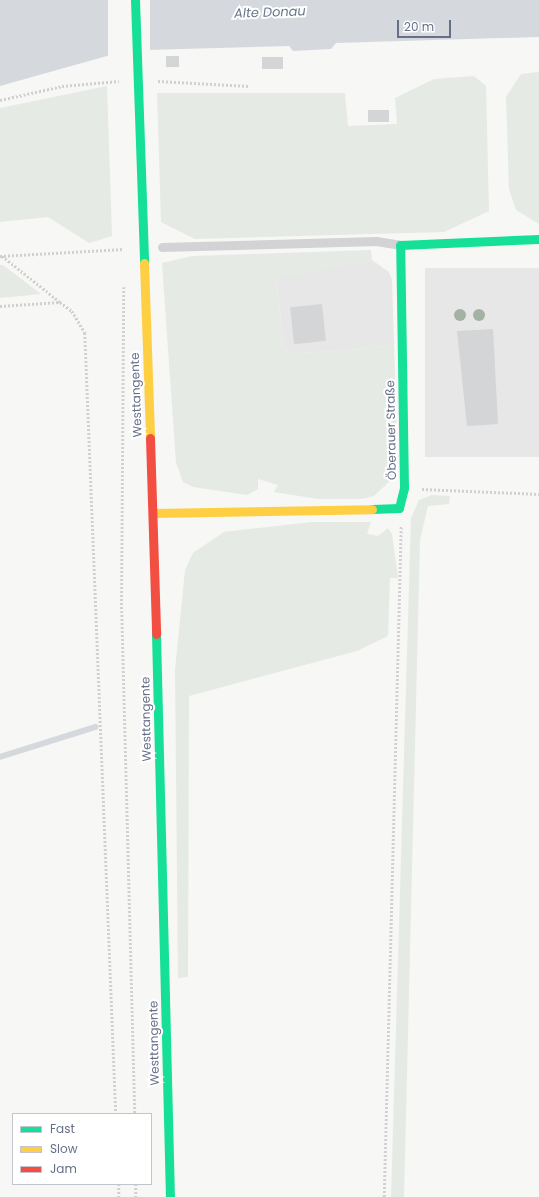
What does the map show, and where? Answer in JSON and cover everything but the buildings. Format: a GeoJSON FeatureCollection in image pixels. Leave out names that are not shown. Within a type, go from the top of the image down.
{"type":"FeatureCollection","features":[{"type":"Feature","properties":{"kind":"main road","name":"Westtangente"},"geometry":{"type":"LineString","coordinates":[[135,0],[142,241],[153,513],[170,1197]]}},
{"type":"Feature","properties":{"kind":"main road"},"geometry":{"type":"LineString","coordinates":[[400,245],[539,239]]}},
{"type":"Feature","properties":{"kind":"main road","name":"Öberauer Straße"},"geometry":{"type":"LineString","coordinates":[[399,508],[404,488],[400,245]]}},
{"type":"Feature","properties":{"kind":"main road"},"geometry":{"type":"LineString","coordinates":[[153,513],[399,508]]}},
{"type":"Feature","properties":{"kind":"lane"},"geometry":{"type":"LineString","coordinates":[[162,247],[376,241],[400,245]]}},
{"type":"Feature","properties":{"kind":"path"},"geometry":{"type":"LineString","coordinates":[[1,256],[125,249],[125,256]]}},
{"type":"Feature","properties":{"kind":"path"},"geometry":{"type":"LineString","coordinates":[[1,256],[72,311],[85,333],[116,1113]]}},
{"type":"Feature","properties":{"kind":"path"},"geometry":{"type":"LineString","coordinates":[[124,278],[122,610],[135,1113]]}},
{"type":"Feature","properties":{"kind":"path"},"geometry":{"type":"LineString","coordinates":[[0,306],[60,302]]}},
{"type":"Feature","properties":{"kind":"path"},"geometry":{"type":"LineString","coordinates":[[404,488],[539,494]]}},
{"type":"Feature","properties":{"kind":"path"},"geometry":{"type":"LineString","coordinates":[[384,1197],[402,574],[399,508]]}},
{"type":"Feature","properties":{"kind":"path"},"geometry":{"type":"LineString","coordinates":[[119,1185],[119,1197]]}},
{"type":"Feature","properties":{"kind":"path"},"geometry":{"type":"LineString","coordinates":[[136,1185],[136,1197]]}},
{"type":"Feature","properties":{"kind":"shaded area"},"geometry":{"type":"Polygon","coordinates":[[[539,72],[539,224],[516,210],[509,189],[506,97],[521,74],[539,72]]]}},
{"type":"Feature","properties":{"kind":"shaded area"},"geometry":{"type":"Polygon","coordinates":[[[474,76],[486,86],[489,211],[444,232],[195,239],[161,222],[157,93],[345,93],[348,126],[397,124],[395,98],[434,79],[474,76]]]}},
{"type":"Feature","properties":{"kind":"shaded area"},"geometry":{"type":"Polygon","coordinates":[[[107,86],[112,236],[89,243],[48,217],[0,222],[0,108],[107,86]]]}},
{"type":"Feature","properties":{"kind":"shaded area"},"geometry":{"type":"Polygon","coordinates":[[[371,250],[372,260],[276,279],[284,347],[292,354],[394,345],[397,433],[391,435],[386,472],[393,470],[392,479],[374,496],[362,499],[318,499],[274,492],[278,485],[258,479],[258,489],[247,495],[193,487],[183,482],[176,463],[162,263],[192,256],[371,250]]]}},
{"type":"Feature","properties":{"kind":"shaded area"},"geometry":{"type":"Polygon","coordinates":[[[372,260],[389,272],[392,280],[394,345],[292,354],[284,347],[276,278],[372,260]]]}},
{"type":"Feature","properties":{"kind":"shaded area"},"geometry":{"type":"Polygon","coordinates":[[[0,265],[3,265],[41,294],[0,298],[0,265]]]}},
{"type":"Feature","properties":{"kind":"shaded area"},"geometry":{"type":"Polygon","coordinates":[[[425,268],[539,268],[539,457],[425,457],[425,268]]]}},
{"type":"Feature","properties":{"kind":"shaded area"},"geometry":{"type":"Polygon","coordinates":[[[432,495],[450,496],[449,504],[428,506],[420,540],[404,1197],[391,1197],[411,518],[419,500],[432,495]]]}},
{"type":"Feature","properties":{"kind":"shaded area"},"geometry":{"type":"Polygon","coordinates":[[[312,522],[371,522],[367,534],[378,536],[388,528],[392,534],[398,578],[390,578],[388,636],[357,651],[189,696],[188,977],[178,978],[175,670],[185,570],[193,553],[224,532],[312,522]]]}},
{"type":"Feature","properties":{"kind":"water","name":"Alte Donau"},"geometry":{"type":"Polygon","coordinates":[[[0,0],[539,0],[539,37],[336,43],[331,49],[293,51],[289,46],[146,50],[107,56],[0,86],[0,0]]]}},
{"type":"Feature","properties":{"kind":"pier"},"geometry":{"type":"Polygon","coordinates":[[[108,0],[150,0],[150,58],[108,58],[108,0]]]}},
{"type":"Feature","properties":{"kind":"waterway"},"geometry":{"type":"LineString","coordinates":[[0,757],[95,727]]}},
{"type":"Feature","properties":{"kind":"traffic: fast"},"geometry":{"type":"LineString","coordinates":[[135,0],[144,263]]}},
{"type":"Feature","properties":{"kind":"traffic: fast"},"geometry":{"type":"LineString","coordinates":[[372,509],[399,508],[404,488],[400,245],[539,239]]}},
{"type":"Feature","properties":{"kind":"traffic: fast"},"geometry":{"type":"LineString","coordinates":[[156,634],[170,1197]]}},
{"type":"Feature","properties":{"kind":"traffic: slow"},"geometry":{"type":"LineString","coordinates":[[144,263],[150,438]]}},
{"type":"Feature","properties":{"kind":"traffic: slow"},"geometry":{"type":"LineString","coordinates":[[153,513],[372,509]]}},
{"type":"Feature","properties":{"kind":"traffic: jam"},"geometry":{"type":"LineString","coordinates":[[150,438],[156,634]]}}]}
